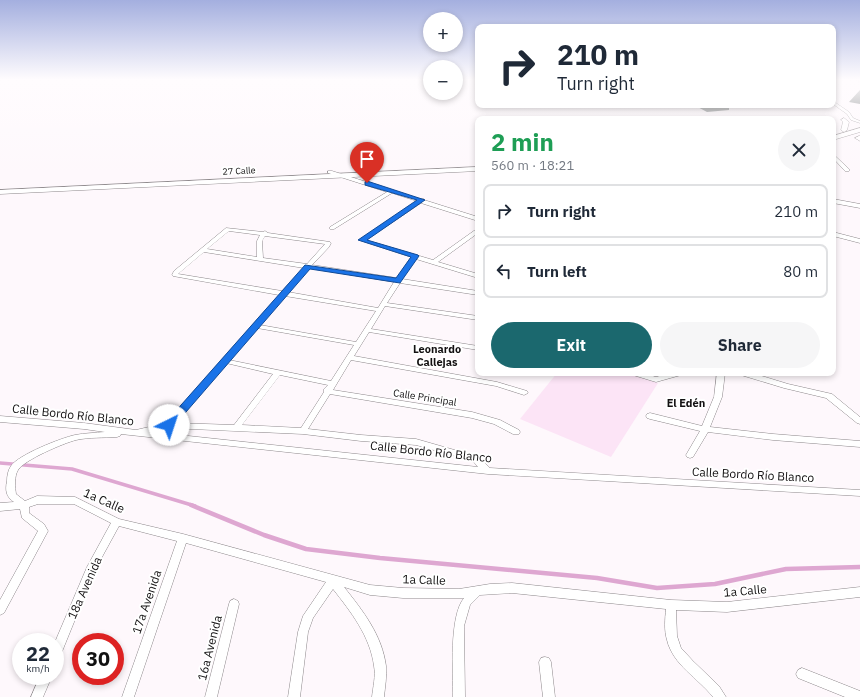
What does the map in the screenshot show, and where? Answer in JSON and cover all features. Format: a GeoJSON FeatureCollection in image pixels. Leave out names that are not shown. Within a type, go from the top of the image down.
{"type":"FeatureCollection","features":[{"type":"Feature","properties":{"kind":"street"},"geometry":{"type":"LineString","coordinates":[[844,130],[846,122],[844,120],[845,112]]}},
{"type":"Feature","properties":{"kind":"street"},"geometry":{"type":"LineString","coordinates":[[847,112],[852,119],[860,124]]}},
{"type":"Feature","properties":{"kind":"street"},"geometry":{"type":"LineString","coordinates":[[844,120],[860,124]]}},
{"type":"Feature","properties":{"kind":"street"},"geometry":{"type":"LineString","coordinates":[[836,132],[860,124]]}},
{"type":"Feature","properties":{"kind":"street"},"geometry":{"type":"LineString","coordinates":[[836,137],[860,130]]}},
{"type":"Feature","properties":{"kind":"street"},"geometry":{"type":"LineString","coordinates":[[860,137],[858,138],[860,140]]}},
{"type":"Feature","properties":{"kind":"street"},"geometry":{"type":"LineString","coordinates":[[836,158],[847,170]]}},
{"type":"Feature","properties":{"kind":"street","name":"27 Calle"},"geometry":{"type":"LineString","coordinates":[[0,187],[475,165]]}},
{"type":"Feature","properties":{"kind":"street","name":"27 Calle"},"geometry":{"type":"LineString","coordinates":[[0,192],[475,169]]}},
{"type":"Feature","properties":{"kind":"street"},"geometry":{"type":"LineString","coordinates":[[330,172],[475,218]]}},
{"type":"Feature","properties":{"kind":"street"},"geometry":{"type":"LineString","coordinates":[[107,186],[114,182]]}},
{"type":"Feature","properties":{"kind":"street"},"geometry":{"type":"LineString","coordinates":[[332,228],[392,191]]}},
{"type":"Feature","properties":{"kind":"street"},"geometry":{"type":"LineString","coordinates":[[422,200],[362,240],[475,274]]}},
{"type":"Feature","properties":{"kind":"street"},"geometry":{"type":"LineString","coordinates":[[836,202],[860,206]]}},
{"type":"Feature","properties":{"kind":"street"},"geometry":{"type":"LineString","coordinates":[[169,425],[224,361],[283,294],[308,266],[328,243],[230,229],[176,272],[175,275],[283,294],[475,318]]}},
{"type":"Feature","properties":{"kind":"street"},"geometry":{"type":"LineString","coordinates":[[434,262],[475,232]]}},
{"type":"Feature","properties":{"kind":"street"},"geometry":{"type":"LineString","coordinates":[[260,259],[259,244],[265,233]]}},
{"type":"Feature","properties":{"kind":"street"},"geometry":{"type":"LineString","coordinates":[[836,235],[860,241]]}},
{"type":"Feature","properties":{"kind":"street"},"geometry":{"type":"LineString","coordinates":[[203,250],[475,293]]}},
{"type":"Feature","properties":{"kind":"street"},"geometry":{"type":"LineString","coordinates":[[304,430],[381,307],[415,256]]}},
{"type":"Feature","properties":{"kind":"street"},"geometry":{"type":"LineString","coordinates":[[255,326],[358,344]]}},
{"type":"Feature","properties":{"kind":"street"},"geometry":{"type":"LineString","coordinates":[[367,330],[475,348]]}},
{"type":"Feature","properties":{"kind":"street"},"geometry":{"type":"LineString","coordinates":[[350,358],[496,384],[524,393]]}},
{"type":"Feature","properties":{"kind":"street"},"geometry":{"type":"LineString","coordinates":[[224,361],[333,384]]}},
{"type":"Feature","properties":{"kind":"street"},"geometry":{"type":"LineString","coordinates":[[236,428],[278,372]]}},
{"type":"Feature","properties":{"kind":"street"},"geometry":{"type":"LineString","coordinates":[[645,376],[656,380],[669,376]]}},
{"type":"Feature","properties":{"kind":"street"},"geometry":{"type":"LineString","coordinates":[[690,456],[702,436],[718,397],[721,376]]}},
{"type":"Feature","properties":{"kind":"street"},"geometry":{"type":"LineString","coordinates":[[754,376],[829,396],[860,421]]}},
{"type":"Feature","properties":{"kind":"street","name":"Calle Principal"},"geometry":{"type":"LineString","coordinates":[[328,391],[472,416],[497,422],[516,432]]}},
{"type":"Feature","properties":{"kind":"street"},"geometry":{"type":"LineString","coordinates":[[650,416],[704,429],[773,437],[860,444]]}},
{"type":"Feature","properties":{"kind":"street","name":"Calle Bordo Río Blanco"},"geometry":{"type":"LineString","coordinates":[[0,419],[84,426],[133,433],[488,471],[860,493]]}},
{"type":"Feature","properties":{"kind":"street"},"geometry":{"type":"LineString","coordinates":[[0,610],[43,531],[41,527],[25,515],[24,505],[12,496],[10,486],[15,467],[23,460],[50,447],[80,437],[133,433],[169,425],[304,430],[361,438],[416,442],[476,459],[488,471]]}},
{"type":"Feature","properties":{"kind":"street","name":"1a Calle"},"geometry":{"type":"LineString","coordinates":[[0,507],[24,505],[37,500],[75,501],[117,522],[183,538],[333,581],[370,590],[403,593],[460,594],[512,588],[671,605],[727,606],[860,592]]}},
{"type":"Feature","properties":{"kind":"street","name":"18a Avenida"},"geometry":{"type":"LineString","coordinates":[[64,634],[92,567],[117,522]]}},
{"type":"Feature","properties":{"kind":"street","name":"17a Avenida"},"geometry":{"type":"LineString","coordinates":[[128,697],[183,538]]}},
{"type":"Feature","properties":{"kind":"street"},"geometry":{"type":"LineString","coordinates":[[294,697],[303,632],[308,616],[333,581],[363,621],[376,644],[380,667],[378,697]]}},
{"type":"Feature","properties":{"kind":"street"},"geometry":{"type":"LineString","coordinates":[[459,697],[459,626],[466,603],[478,591]]}},
{"type":"Feature","properties":{"kind":"street","name":"16a Avenida"},"geometry":{"type":"LineString","coordinates":[[211,697],[234,604]]}},
{"type":"Feature","properties":{"kind":"street"},"geometry":{"type":"LineString","coordinates":[[671,605],[671,631],[674,646],[687,662],[715,689],[720,697]]}},
{"type":"Feature","properties":{"kind":"street"},"geometry":{"type":"LineString","coordinates":[[545,662],[548,697]]}},
{"type":"Feature","properties":{"kind":"street"},"geometry":{"type":"LineString","coordinates":[[802,674],[860,697]]}},
{"type":"Feature","properties":{"kind":"street"},"geometry":{"type":"LineString","coordinates":[[37,697],[42,685]]}},
{"type":"Feature","properties":{"kind":"shaded area"},"geometry":{"type":"Polygon","coordinates":[[[555,376],[638,376],[658,383],[611,457],[520,419],[555,376]]]}},
{"type":"Feature","properties":{"kind":"waterway"},"geometry":{"type":"LineString","coordinates":[[0,463],[72,469],[195,506]]}},
{"type":"Feature","properties":{"kind":"waterway"},"geometry":{"type":"LineString","coordinates":[[191,505],[264,535],[306,549],[380,558],[597,578],[657,588],[715,584],[786,569],[860,567]]}},
{"type":"Feature","properties":{"kind":"district","name":"Leonardo Callejas"},"geometry":{"type":"Point","coordinates":[437,355]}},
{"type":"Feature","properties":{"kind":"district","name":"El Edén"},"geometry":{"type":"Point","coordinates":[686,403]}},
{"type":"Feature","properties":{"kind":"route"},"geometry":{"type":"LineString","coordinates":[[169,425],[308,266],[398,281],[415,256],[362,240],[422,200],[367,183]]}}]}
